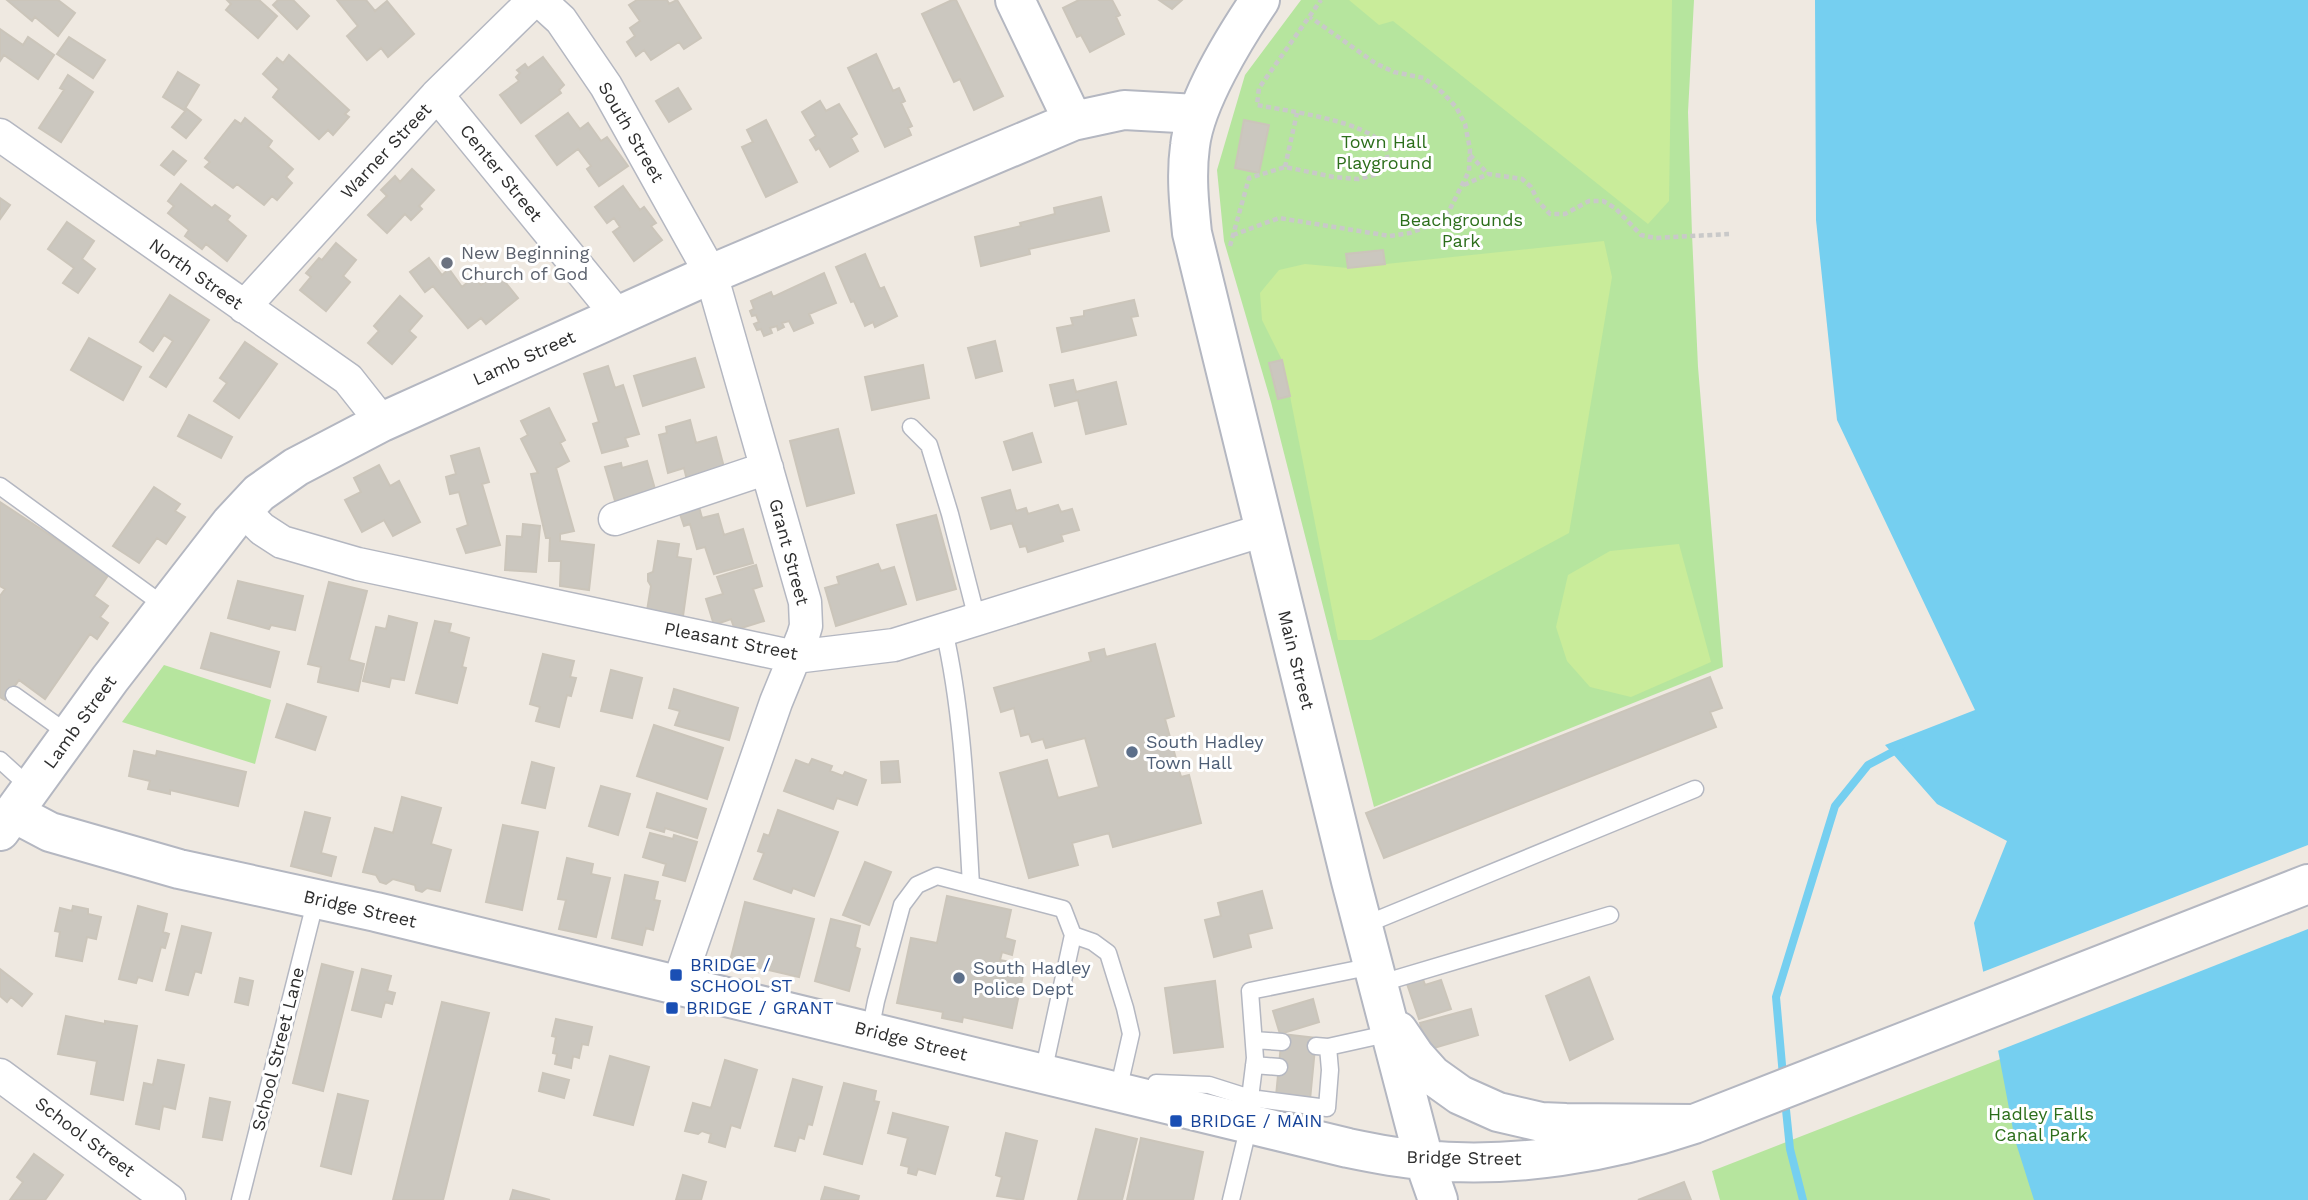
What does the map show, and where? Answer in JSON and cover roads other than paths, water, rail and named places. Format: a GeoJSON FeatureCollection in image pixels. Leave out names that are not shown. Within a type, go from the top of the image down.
{"type":"FeatureCollection","features":[{"type":"Feature","properties":{"kind":"main road"},"geometry":{"type":"LineString","coordinates":[[1016,0],[1073,121]]}},
{"type":"Feature","properties":{"kind":"main road","name":"Main Street"},"geometry":{"type":"LineString","coordinates":[[1261,0],[1213,79],[1197,114],[1188,171],[1192,233],[1362,926],[1424,1160],[1438,1200]]}},
{"type":"Feature","properties":{"kind":"main road","name":"Lamb Street"},"geometry":{"type":"LineString","coordinates":[[10,816],[166,607],[243,510],[259,493],[296,467],[382,422],[711,274],[1073,121],[1124,110],[1197,114]]}},
{"type":"Feature","properties":{"kind":"main road","name":"Bridge Street"},"geometry":{"type":"LineString","coordinates":[[10,816],[50,832],[179,869],[316,899],[1136,1095],[1249,1112],[1348,1149],[1424,1160],[1493,1162],[1570,1155],[1623,1144],[1694,1124],[2308,884]]}},
{"type":"Feature","properties":{"kind":"main road"},"geometry":{"type":"LineString","coordinates":[[1382,1000],[1415,1056],[1432,1075],[1460,1095],[1498,1112],[1541,1122],[1694,1124]]}},
{"type":"Feature","properties":{"kind":"street","name":"Warner Street"},"geometry":{"type":"LineString","coordinates":[[244,307],[437,95],[536,0]]}},
{"type":"Feature","properties":{"kind":"street","name":"South Street"},"geometry":{"type":"LineString","coordinates":[[536,0],[561,20],[606,86],[711,274]]}},
{"type":"Feature","properties":{"kind":"street","name":"Center Street"},"geometry":{"type":"LineString","coordinates":[[437,95],[618,316]]}},
{"type":"Feature","properties":{"kind":"street","name":"North Street"},"geometry":{"type":"LineString","coordinates":[[0,135],[348,379],[382,422]]}},
{"type":"Feature","properties":{"kind":"street","name":"Grant Street"},"geometry":{"type":"LineString","coordinates":[[678,985],[776,702],[806,626],[805,602],[711,274]]}},
{"type":"Feature","properties":{"kind":"street"},"geometry":{"type":"LineString","coordinates":[[615,519],[766,468]]}},
{"type":"Feature","properties":{"kind":"street","name":"Pleasant Street"},"geometry":{"type":"LineString","coordinates":[[243,510],[262,529],[282,542],[358,564],[795,657],[894,645],[1264,530]]}},
{"type":"Feature","properties":{"kind":"street","name":"School Street"},"geometry":{"type":"LineString","coordinates":[[0,1075],[169,1200]]}},
{"type":"Feature","properties":{"kind":"lane"},"geometry":{"type":"LineString","coordinates":[[911,427],[929,445],[977,620]]}},
{"type":"Feature","properties":{"kind":"lane"},"geometry":{"type":"LineString","coordinates":[[0,486],[166,607]]}},
{"type":"Feature","properties":{"kind":"lane"},"geometry":{"type":"LineString","coordinates":[[944,630],[954,673],[971,885]]}},
{"type":"Feature","properties":{"kind":"lane"},"geometry":{"type":"LineString","coordinates":[[14,695],[70,735]]}},
{"type":"Feature","properties":{"kind":"lane"},"geometry":{"type":"LineString","coordinates":[[0,760],[10,816]]}},
{"type":"Feature","properties":{"kind":"lane"},"geometry":{"type":"LineString","coordinates":[[1362,926],[1695,789]]}},
{"type":"Feature","properties":{"kind":"lane"},"geometry":{"type":"LineString","coordinates":[[870,1031],[902,905],[918,885],[937,876],[1063,909],[1073,935],[1044,1073]]}},
{"type":"Feature","properties":{"kind":"lane","name":"School Street Lane"},"geometry":{"type":"LineString","coordinates":[[240,1200],[316,899]]}},
{"type":"Feature","properties":{"kind":"lane"},"geometry":{"type":"LineString","coordinates":[[1249,1112],[1327,1108],[1330,1070],[1322,1046],[1382,1000],[1404,978],[1610,915]]}},
{"type":"Feature","properties":{"kind":"lane"},"geometry":{"type":"LineString","coordinates":[[1073,935],[1093,942],[1108,953],[1131,1034],[1136,1095]]}},
{"type":"Feature","properties":{"kind":"lane"},"geometry":{"type":"LineString","coordinates":[[1231,1200],[1249,1112],[1254,1065],[1250,991],[1382,1000]]}},
{"type":"Feature","properties":{"kind":"lane"},"geometry":{"type":"LineString","coordinates":[[1254,1040],[1282,1042]]}},
{"type":"Feature","properties":{"kind":"lane"},"geometry":{"type":"LineString","coordinates":[[1254,1065],[1279,1066]]}},
{"type":"Feature","properties":{"kind":"lane"},"geometry":{"type":"LineString","coordinates":[[1313,1069],[1330,1070]]}},
{"type":"Feature","properties":{"kind":"water"},"geometry":{"type":"Polygon","coordinates":[[[1815,0],[2308,0],[2308,1200],[2034,1200],[2015,1140],[1974,923],[2007,841],[1937,804],[1885,745],[1975,710],[1837,420],[1816,220],[1815,0]]]}},
{"type":"Feature","properties":{"kind":"waterway"},"geometry":{"type":"LineString","coordinates":[[1783,1076],[1776,997],[1835,806],[1868,765],[1900,748]]}},
{"type":"Feature","properties":{"kind":"waterway"},"geometry":{"type":"LineString","coordinates":[[1785,1100],[1790,1149],[1803,1200]]}},
{"type":"Feature","properties":{"kind":"place","name":"New Beginning Church of God"},"geometry":{"type":"Point","coordinates":[447,263]}},
{"type":"Feature","properties":{"kind":"place","name":"South Hadley Town Hall"},"geometry":{"type":"Point","coordinates":[1132,752]}},
{"type":"Feature","properties":{"kind":"place","name":"BRIDGE / SCHOOL ST"},"geometry":{"type":"Point","coordinates":[676,975]}},
{"type":"Feature","properties":{"kind":"place","name":"South Hadley Police Dept"},"geometry":{"type":"Point","coordinates":[959,978]}},
{"type":"Feature","properties":{"kind":"place","name":"BRIDGE / GRANT"},"geometry":{"type":"Point","coordinates":[672,1008]}},
{"type":"Feature","properties":{"kind":"place","name":"BRIDGE / MAIN"},"geometry":{"type":"Point","coordinates":[1176,1121]}},
{"type":"Feature","properties":{"kind":"park label","name":"Town Hall Playground"},"geometry":{"type":"Point","coordinates":[1384,152]}},
{"type":"Feature","properties":{"kind":"park label","name":"Beachgrounds Park"},"geometry":{"type":"Point","coordinates":[1461,230]}},
{"type":"Feature","properties":{"kind":"park label","name":"Hadley Falls Canal Park"},"geometry":{"type":"Point","coordinates":[2041,1124]}}]}
